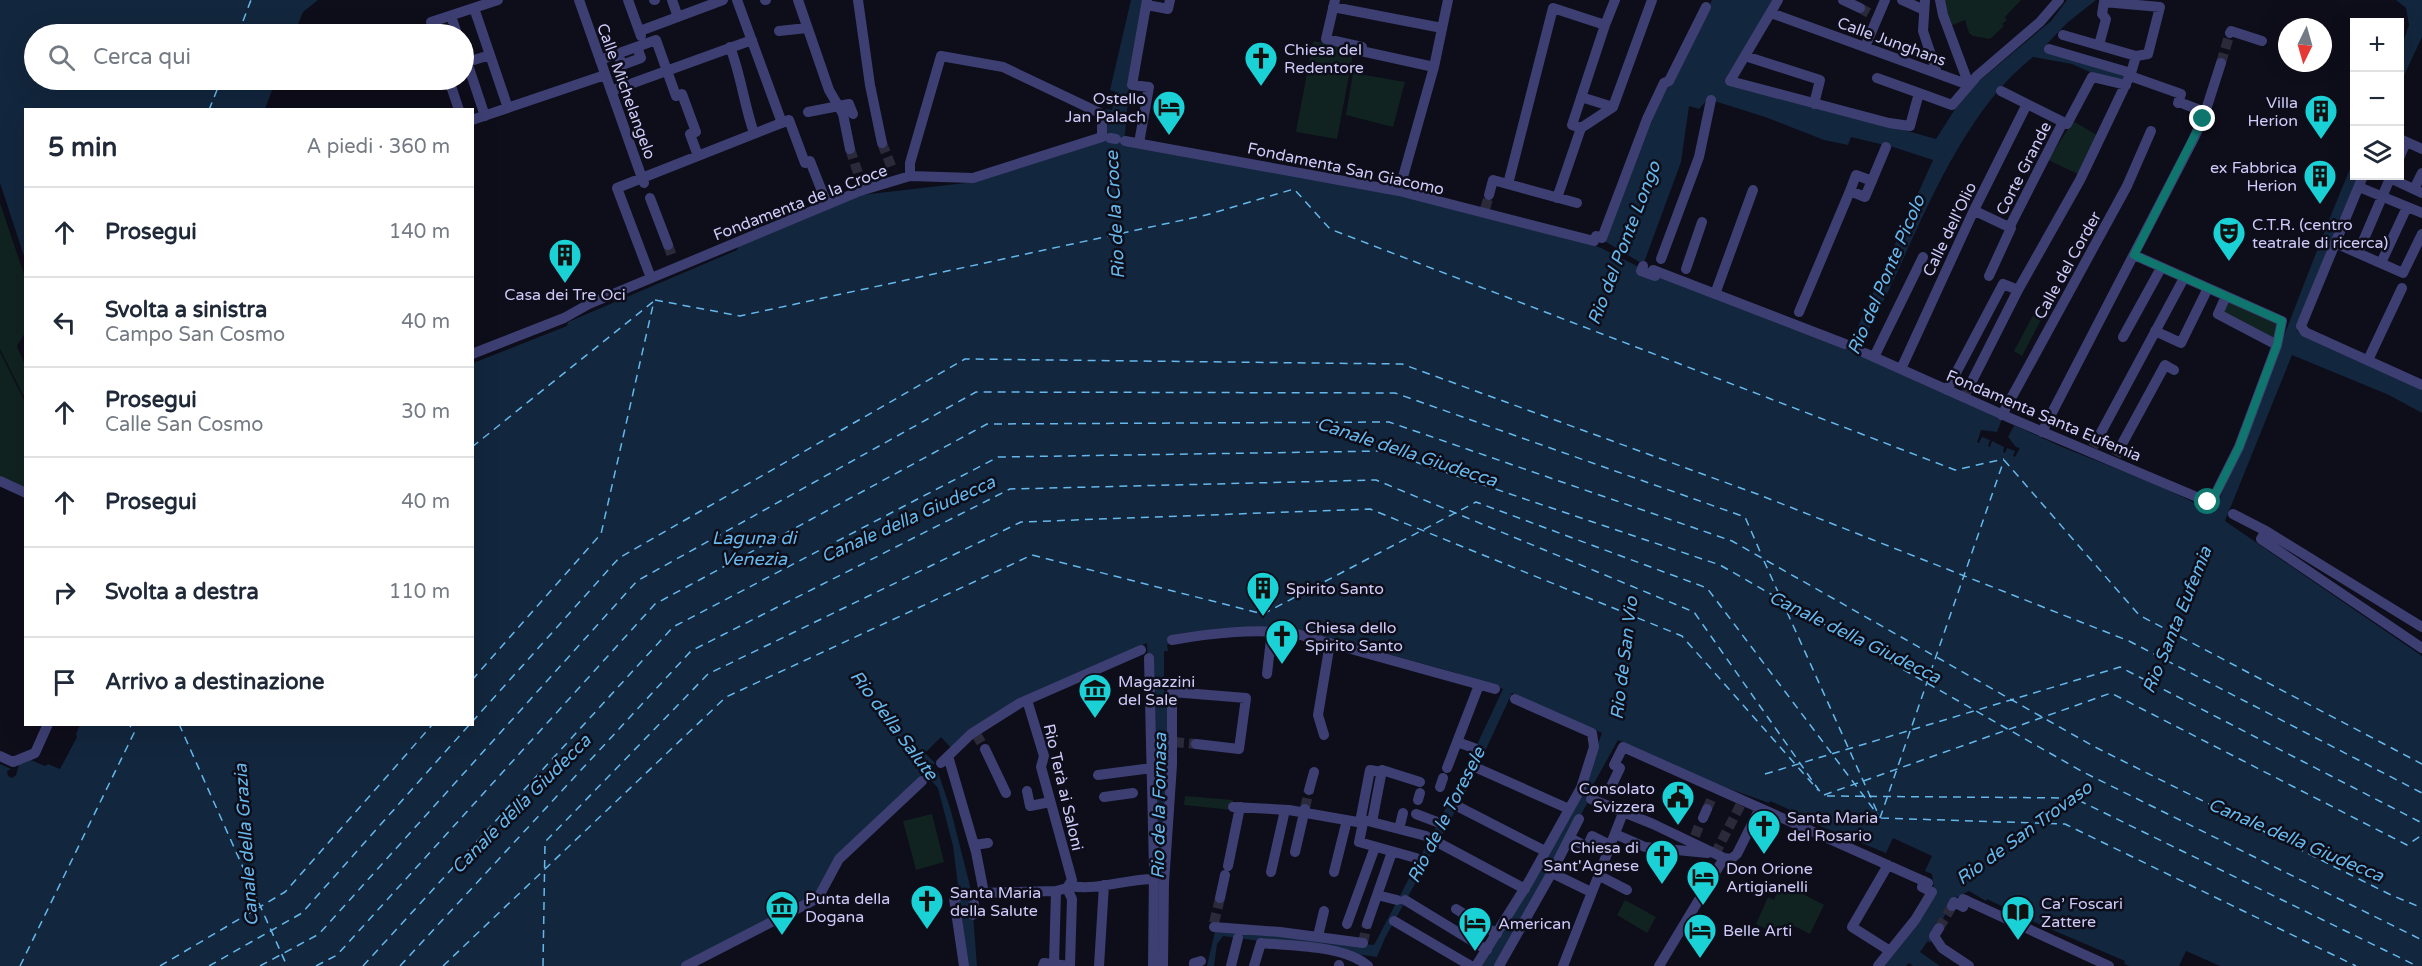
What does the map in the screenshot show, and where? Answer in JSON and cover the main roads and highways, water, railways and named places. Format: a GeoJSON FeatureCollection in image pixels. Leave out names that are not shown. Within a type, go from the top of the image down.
{"type":"FeatureCollection","features":[{"type":"Feature","properties":{"kind":"water"},"geometry":{"type":"Polygon","coordinates":[[[0,0],[318,0],[303,12],[298,24],[24,24],[24,90],[272,90],[265,108],[24,108],[24,256],[0,183],[0,0]]]}},
{"type":"Feature","properties":{"kind":"water","name":"Laguna di Venezia"},"geometry":{"type":"Polygon","coordinates":[[[1131,0],[1145,0],[1129,89],[1124,145],[1401,195],[1603,248],[1650,121],[1712,0],[1774,0],[1726,80],[1936,139],[1966,92],[2051,21],[2067,0],[2096,0],[2067,23],[2044,47],[2126,73],[2123,81],[2090,72],[2072,64],[2033,57],[2010,78],[1988,103],[1952,159],[1870,326],[1860,355],[2062,447],[2158,485],[2199,505],[2201,503],[2214,513],[2350,169],[2350,180],[2359,180],[2297,331],[2422,389],[2422,413],[2389,395],[2292,355],[2225,521],[2422,656],[2422,966],[2220,966],[2186,951],[2179,966],[2129,966],[2124,964],[2125,961],[1987,899],[1986,901],[1969,891],[1953,899],[1934,937],[1920,952],[1940,966],[1913,966],[1909,963],[1906,966],[1882,966],[1934,890],[1932,874],[1925,871],[1932,856],[1893,838],[1886,853],[1800,818],[1801,815],[1770,801],[1769,803],[1727,788],[1618,740],[1592,787],[1588,802],[1497,966],[1478,966],[1585,779],[1602,733],[1512,693],[1468,788],[1385,938],[1377,957],[1223,936],[1217,944],[1214,966],[1207,966],[1215,931],[1374,945],[1459,783],[1503,689],[1453,672],[1297,629],[1199,631],[1167,645],[1168,651],[1164,651],[1164,691],[1169,692],[1161,966],[1147,643],[1019,699],[935,763],[951,811],[971,890],[977,966],[968,966],[953,846],[938,788],[924,773],[837,858],[816,895],[683,966],[0,966],[0,764],[11,769],[7,771],[8,776],[12,778],[16,775],[20,761],[26,758],[60,769],[77,737],[80,726],[474,726],[474,363],[567,326],[568,322],[737,250],[739,245],[861,195],[974,182],[1100,141],[1106,109],[1112,110],[1116,92],[1110,90],[1131,0]],[[1708,99],[1699,109],[1689,106],[1681,162],[1642,268],[1770,320],[1850,344],[1933,160],[1851,137],[1848,145],[1824,140],[1765,117],[1708,99]]]}},
{"type":"Feature","properties":{"kind":"water"},"geometry":{"type":"Polygon","coordinates":[[[2396,0],[2422,0],[2422,37],[2404,75],[2404,39],[2409,25],[2406,8],[2396,0]]]}},
{"type":"Feature","properties":{"kind":"tunnel"},"geometry":{"type":"LineString","coordinates":[[1860,8],[1874,16]]}},
{"type":"Feature","properties":{"kind":"tunnel"},"geometry":{"type":"LineString","coordinates":[[2221,63],[2230,33]]}},
{"type":"Feature","properties":{"kind":"tunnel"},"geometry":{"type":"LineString","coordinates":[[882,143],[893,171]]}},
{"type":"Feature","properties":{"kind":"tunnel"},"geometry":{"type":"LineString","coordinates":[[850,149],[862,185]]}},
{"type":"Feature","properties":{"kind":"tunnel"},"geometry":{"type":"LineString","coordinates":[[1485,209],[1489,195]]}},
{"type":"Feature","properties":{"kind":"tunnel"},"geometry":{"type":"LineString","coordinates":[[668,245],[673,259]]}},
{"type":"Feature","properties":{"kind":"tunnel"},"geometry":{"type":"LineString","coordinates":[[1965,395],[1973,379]]}},
{"type":"Feature","properties":{"kind":"tunnel"},"geometry":{"type":"LineString","coordinates":[[2093,447],[2098,438]]}},
{"type":"Feature","properties":{"kind":"tunnel"},"geometry":{"type":"LineString","coordinates":[[2116,456],[2122,444]]}},
{"type":"Feature","properties":{"kind":"tunnel"},"geometry":{"type":"LineString","coordinates":[[976,734],[985,749]]}},
{"type":"Feature","properties":{"kind":"tunnel"},"geometry":{"type":"LineString","coordinates":[[1174,742],[1196,744]]}},
{"type":"Feature","properties":{"kind":"tunnel"},"geometry":{"type":"LineString","coordinates":[[1305,808],[1309,790]]}},
{"type":"Feature","properties":{"kind":"tunnel"},"geometry":{"type":"LineString","coordinates":[[1707,809],[1711,800]]}},
{"type":"Feature","properties":{"kind":"tunnel"},"geometry":{"type":"LineString","coordinates":[[1715,854],[1743,800]]}},
{"type":"Feature","properties":{"kind":"tunnel"},"geometry":{"type":"LineString","coordinates":[[1695,836],[1699,826]]}},
{"type":"Feature","properties":{"kind":"tunnel"},"geometry":{"type":"LineString","coordinates":[[1214,923],[1220,898]]}},
{"type":"Feature","properties":{"kind":"tunnel"},"geometry":{"type":"LineString","coordinates":[[1939,928],[1952,906]]}},
{"type":"Feature","properties":{"kind":"tunnel"},"geometry":{"type":"LineString","coordinates":[[1363,943],[1367,924]]}},
{"type":"Feature","properties":{"kind":"place","name":"Chiesa del Redentore"},"geometry":{"type":"Point","coordinates":[1261,87]}},
{"type":"Feature","properties":{"kind":"place","name":"Ostello Jan Palach"},"geometry":{"type":"Point","coordinates":[1169,136]}},
{"type":"Feature","properties":{"kind":"place","name":"Villa Herion"},"geometry":{"type":"Point","coordinates":[2321,140]}},
{"type":"Feature","properties":{"kind":"place","name":"ex Fabbrica Herion"},"geometry":{"type":"Point","coordinates":[2320,205]}},
{"type":"Feature","properties":{"kind":"place","name":"C.T.R. (centro teatrale di ricerca)"},"geometry":{"type":"Point","coordinates":[2229,262]}},
{"type":"Feature","properties":{"kind":"place","name":"Casa dei Tre Oci"},"geometry":{"type":"Point","coordinates":[565,284]}},
{"type":"Feature","properties":{"kind":"place","name":"Spirito Santo"},"geometry":{"type":"Point","coordinates":[1263,617]}},
{"type":"Feature","properties":{"kind":"place","name":"Chiesa dello Spirito Santo"},"geometry":{"type":"Point","coordinates":[1282,665]}},
{"type":"Feature","properties":{"kind":"place","name":"Magazzini del Sale"},"geometry":{"type":"Point","coordinates":[1095,719]}},
{"type":"Feature","properties":{"kind":"place","name":"Consolato Svizzera"},"geometry":{"type":"Point","coordinates":[1678,826]}},
{"type":"Feature","properties":{"kind":"place","name":"Santa Maria del Rosario"},"geometry":{"type":"Point","coordinates":[1764,855]}},
{"type":"Feature","properties":{"kind":"place","name":"Chiesa di Sant'Agnese"},"geometry":{"type":"Point","coordinates":[1662,885]}},
{"type":"Feature","properties":{"kind":"place","name":"Don Orione Artigianelli"},"geometry":{"type":"Point","coordinates":[1703,906]}},
{"type":"Feature","properties":{"kind":"place","name":"Santa Maria della Salute"},"geometry":{"type":"Point","coordinates":[927,930]}},
{"type":"Feature","properties":{"kind":"place","name":"Punta della Dogana"},"geometry":{"type":"Point","coordinates":[782,936]}},
{"type":"Feature","properties":{"kind":"place","name":"Ca’ Foscari Zattere"},"geometry":{"type":"Point","coordinates":[2018,941]}},
{"type":"Feature","properties":{"kind":"place","name":"American"},"geometry":{"type":"Point","coordinates":[1475,952]}},
{"type":"Feature","properties":{"kind":"place","name":"Belle Arti"},"geometry":{"type":"Point","coordinates":[1700,959]}},
{"type":"Feature","properties":{"kind":"water label","name":"Rio de la Croce"},"geometry":{"type":"Point","coordinates":[1115,215]}},
{"type":"Feature","properties":{"kind":"water label","name":"Rio del Ponte Longo"},"geometry":{"type":"Point","coordinates":[1624,243]}},
{"type":"Feature","properties":{"kind":"water label","name":"Rio del Ponte Picolo"},"geometry":{"type":"Point","coordinates":[1886,275]}},
{"type":"Feature","properties":{"kind":"water label","name":"Canale della Giudecca"},"geometry":{"type":"Point","coordinates":[1407,452]}},
{"type":"Feature","properties":{"kind":"water label","name":"Canale della Giudecca"},"geometry":{"type":"Point","coordinates":[908,519]}},
{"type":"Feature","properties":{"kind":"water label","name":"Rio Santa Eufemia"},"geometry":{"type":"Point","coordinates":[2177,620]}},
{"type":"Feature","properties":{"kind":"water label","name":"Canale della Giudecca"},"geometry":{"type":"Point","coordinates":[1855,637]}},
{"type":"Feature","properties":{"kind":"water label","name":"Rio de San Vio"},"geometry":{"type":"Point","coordinates":[1624,658]}},
{"type":"Feature","properties":{"kind":"water label","name":"Rio della Salute"},"geometry":{"type":"Point","coordinates":[894,725]}},
{"type":"Feature","properties":{"kind":"water label","name":"Canale della Giudecca"},"geometry":{"type":"Point","coordinates":[521,804]}},
{"type":"Feature","properties":{"kind":"water label","name":"Rio de la Fornasa"},"geometry":{"type":"Point","coordinates":[1159,806]}},
{"type":"Feature","properties":{"kind":"water label","name":"Rio de le Toresele"},"geometry":{"type":"Point","coordinates":[1446,815]}},
{"type":"Feature","properties":{"kind":"water label","name":"Rio de San Trovaso"},"geometry":{"type":"Point","coordinates":[2024,833]}},
{"type":"Feature","properties":{"kind":"water label","name":"Canale della Giudecca"},"geometry":{"type":"Point","coordinates":[2296,840]}},
{"type":"Feature","properties":{"kind":"water label","name":"Canale della Grazia"},"geometry":{"type":"Point","coordinates":[246,845]}}]}
